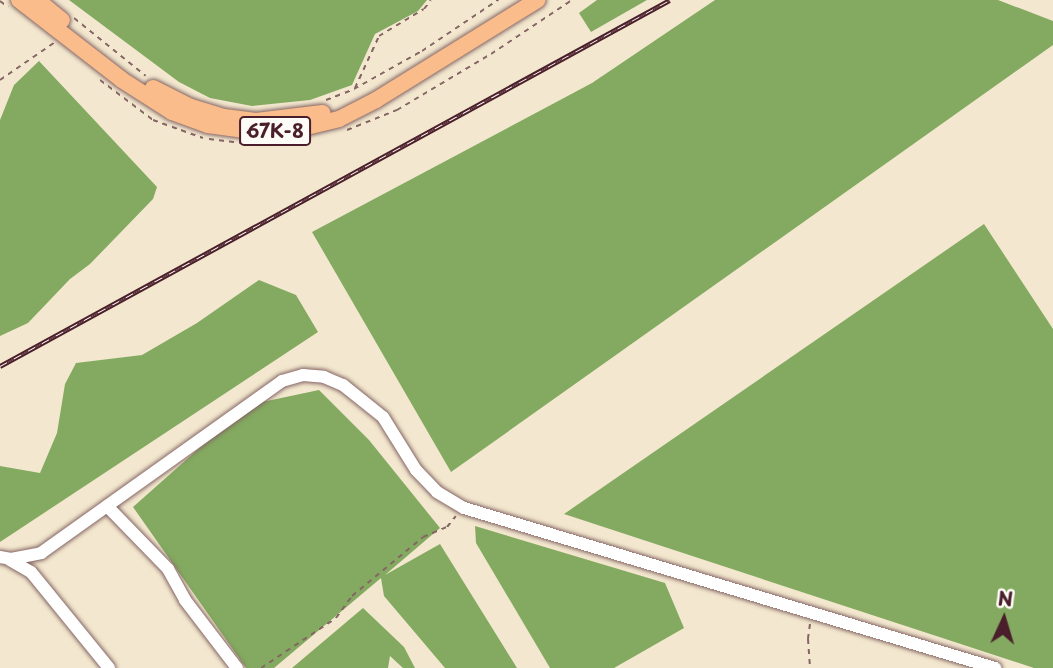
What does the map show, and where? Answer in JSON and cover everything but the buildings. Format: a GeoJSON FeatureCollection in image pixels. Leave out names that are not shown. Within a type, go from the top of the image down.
{"type":"FeatureCollection","features":[{"type":"Feature","properties":{"kind":"main road","name":"67К-8"},"geometry":{"type":"LineString","coordinates":[[19,0],[122,80],[172,112],[208,125],[261,132],[294,130],[339,119],[397,87],[537,0]]}},
{"type":"Feature","properties":{"kind":"main road","name":"67К-8"},"geometry":{"type":"LineString","coordinates":[[37,0],[120,67],[168,97],[206,113],[256,121],[289,119],[329,111],[371,92],[518,0]]}},
{"type":"Feature","properties":{"kind":"street"},"geometry":{"type":"LineString","coordinates":[[4,560],[41,554],[282,381],[303,375],[324,377],[343,385],[383,417],[416,470],[430,485],[464,508],[995,668]]}},
{"type":"Feature","properties":{"kind":"street"},"geometry":{"type":"LineString","coordinates":[[107,506],[168,569],[192,609],[237,668]]}},
{"type":"Feature","properties":{"kind":"street"},"geometry":{"type":"LineString","coordinates":[[4,560],[31,572],[109,668]]}},
{"type":"Feature","properties":{"kind":"path"},"geometry":{"type":"LineString","coordinates":[[354,89],[379,36],[424,9],[432,0]]}},
{"type":"Feature","properties":{"kind":"path"},"geometry":{"type":"LineString","coordinates":[[319,103],[354,89],[422,51],[498,0]]}},
{"type":"Feature","properties":{"kind":"path"},"geometry":{"type":"LineString","coordinates":[[66,12],[155,81]]}},
{"type":"Feature","properties":{"kind":"path"},"geometry":{"type":"LineString","coordinates":[[0,80],[55,41]]}},
{"type":"Feature","properties":{"kind":"path"},"geometry":{"type":"LineString","coordinates":[[261,668],[336,618],[352,596],[423,537],[447,527],[464,508]]}},
{"type":"Feature","properties":{"kind":"path"},"geometry":{"type":"LineString","coordinates":[[810,668],[808,639],[815,613]]}},
{"type":"Feature","properties":{"kind":"green space"},"geometry":{"type":"Polygon","coordinates":[[[69,0],[427,0],[418,11],[375,34],[352,85],[310,100],[252,106],[210,98],[179,82],[69,0]]]}},
{"type":"Feature","properties":{"kind":"green space"},"geometry":{"type":"Polygon","coordinates":[[[597,0],[647,0],[591,32],[579,13],[597,0]]]}},
{"type":"Feature","properties":{"kind":"green space"},"geometry":{"type":"Polygon","coordinates":[[[715,0],[998,0],[1053,21],[1053,45],[451,472],[312,232],[592,83],[715,0]]]}},
{"type":"Feature","properties":{"kind":"green space"},"geometry":{"type":"Polygon","coordinates":[[[39,61],[157,187],[153,199],[28,323],[0,336],[0,120],[14,85],[39,61]]]}},
{"type":"Feature","properties":{"kind":"green space"},"geometry":{"type":"Polygon","coordinates":[[[984,224],[1053,329],[1053,668],[1034,668],[564,514],[984,224]]]}},
{"type":"Feature","properties":{"kind":"green space"},"geometry":{"type":"Polygon","coordinates":[[[259,280],[296,295],[318,332],[0,542],[0,466],[40,473],[57,433],[65,384],[76,363],[142,355],[197,323],[259,280]]]}},
{"type":"Feature","properties":{"kind":"green space"},"geometry":{"type":"Polygon","coordinates":[[[319,390],[369,440],[440,528],[385,575],[440,544],[517,668],[445,668],[384,596],[381,578],[274,668],[246,668],[133,507],[248,405],[319,390]]]}},
{"type":"Feature","properties":{"kind":"green space"},"geometry":{"type":"Polygon","coordinates":[[[475,526],[665,583],[684,628],[614,668],[550,668],[476,543],[475,526]]]}},
{"type":"Feature","properties":{"kind":"green space"},"geometry":{"type":"Polygon","coordinates":[[[363,608],[404,647],[415,668],[403,668],[390,656],[388,668],[292,668],[363,608]]]}},
{"type":"Feature","properties":{"kind":"railway"},"geometry":{"type":"LineString","coordinates":[[0,366],[670,0]]}}]}
